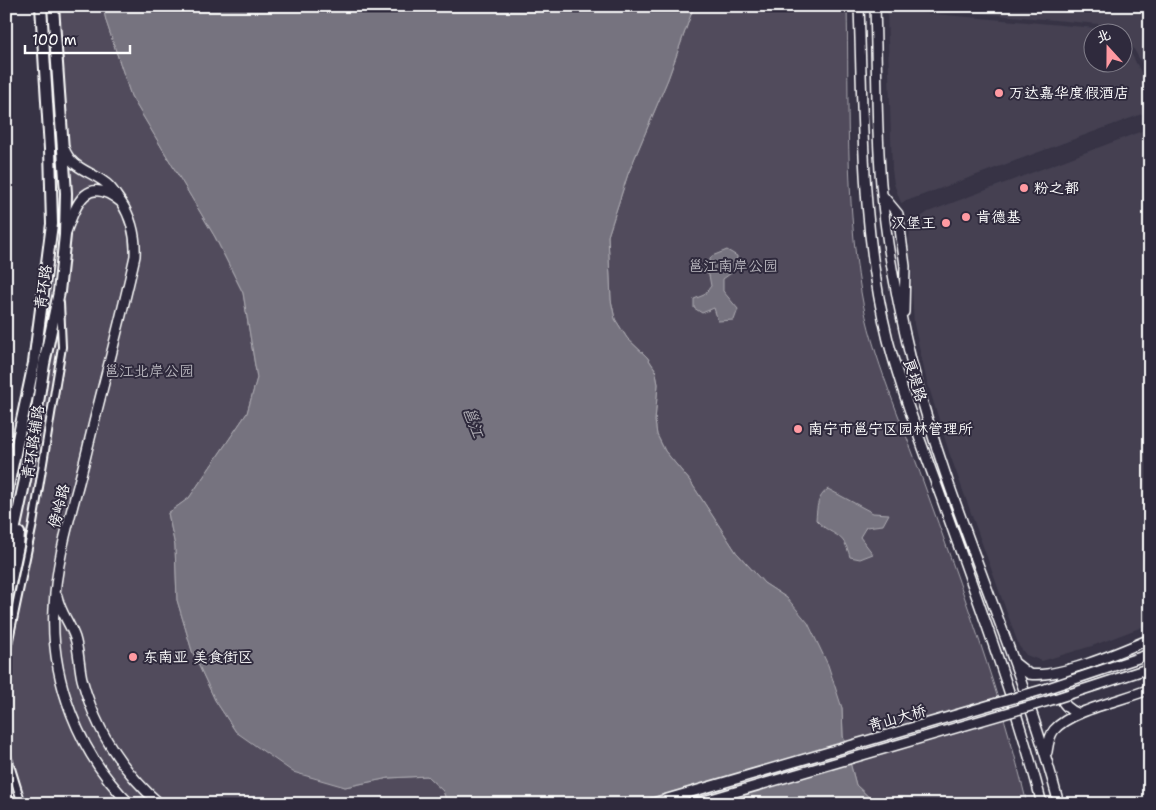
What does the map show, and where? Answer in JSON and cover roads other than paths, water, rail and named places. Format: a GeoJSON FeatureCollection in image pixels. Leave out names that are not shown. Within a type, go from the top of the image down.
{"type":"FeatureCollection","features":[{"type":"Feature","properties":{"kind":"main road","name":"青环路"},"geometry":{"type":"LineString","coordinates":[[6,496],[34,363],[52,224],[50,149],[41,6]]}},
{"type":"Feature","properties":{"kind":"main road","name":"青环路"},"geometry":{"type":"LineString","coordinates":[[6,569],[29,461],[44,364],[59,292],[65,235],[66,193],[53,6]]}},
{"type":"Feature","properties":{"kind":"main road","name":"良堤路"},"geometry":{"type":"LineString","coordinates":[[859,6],[865,177],[875,274],[899,379],[1006,678],[1042,804]]}},
{"type":"Feature","properties":{"kind":"main road","name":"良堤路"},"geometry":{"type":"LineString","coordinates":[[876,6],[882,195],[894,285],[903,325],[939,453],[1014,661],[1047,758],[1059,804]]}},
{"type":"Feature","properties":{"kind":"main road","name":"傍岭路"},"geometry":{"type":"LineString","coordinates":[[62,142],[71,161],[83,171],[110,186],[127,211],[134,234],[134,256],[63,546],[54,608],[55,639],[59,669],[67,700],[90,753],[102,772],[130,804]]}},
{"type":"Feature","properties":{"kind":"main road"},"geometry":{"type":"LineString","coordinates":[[65,235],[77,204],[87,193],[95,190],[107,191],[121,202]]}},
{"type":"Feature","properties":{"kind":"main road"},"geometry":{"type":"LineString","coordinates":[[882,195],[898,214],[905,266],[903,325]]}},
{"type":"Feature","properties":{"kind":"main road"},"geometry":{"type":"LineString","coordinates":[[6,603],[18,546],[19,507]]}},
{"type":"Feature","properties":{"kind":"main road"},"geometry":{"type":"LineString","coordinates":[[56,589],[61,610],[75,638],[87,695],[103,733],[123,765],[160,804]]}},
{"type":"Feature","properties":{"kind":"main road"},"geometry":{"type":"LineString","coordinates":[[984,619],[997,614]]}},
{"type":"Feature","properties":{"kind":"main road"},"geometry":{"type":"LineString","coordinates":[[1014,661],[1029,674],[1035,675],[1069,669],[1150,639]]}},
{"type":"Feature","properties":{"kind":"main road","name":"青山大桥"},"geometry":{"type":"LineString","coordinates":[[650,804],[1045,689],[1150,654]]}},
{"type":"Feature","properties":{"kind":"main road","name":"青山大桥"},"geometry":{"type":"LineString","coordinates":[[694,804],[1048,701],[1150,668]]}},
{"type":"Feature","properties":{"kind":"main road"},"geometry":{"type":"LineString","coordinates":[[1069,669],[1059,683],[1060,694],[1064,705],[1079,714]]}},
{"type":"Feature","properties":{"kind":"main road"},"geometry":{"type":"LineString","coordinates":[[1047,758],[1048,744],[1053,731],[1065,721],[1079,714],[1150,689]]}},
{"type":"Feature","properties":{"kind":"main road"},"geometry":{"type":"LineString","coordinates":[[6,800],[8,804]]}},
{"type":"Feature","properties":{"kind":"street","name":"青环路辅路"},"geometry":{"type":"LineString","coordinates":[[6,654],[33,524],[62,347],[59,292]]}},
{"type":"Feature","properties":{"kind":"street"},"geometry":{"type":"LineString","coordinates":[[6,752],[21,804]]}},
{"type":"Feature","properties":{"kind":"street"},"geometry":{"type":"LineString","coordinates":[[7,783],[11,773]]}},
{"type":"Feature","properties":{"kind":"street"},"geometry":{"type":"LineString","coordinates":[[6,800],[21,804]]}},
{"type":"Feature","properties":{"kind":"water","name":"邕江"},"geometry":{"type":"Polygon","coordinates":[[[103,6],[694,6],[668,79],[628,174],[608,236],[611,300],[615,319],[627,338],[647,357],[655,369],[658,384],[655,421],[657,435],[665,451],[690,481],[736,552],[764,583],[787,598],[808,623],[828,665],[842,708],[843,736],[856,785],[876,804],[448,804],[443,791],[427,776],[389,778],[345,787],[293,772],[236,732],[215,700],[192,651],[177,600],[175,546],[168,513],[189,498],[247,413],[257,378],[243,293],[215,237],[131,96],[106,21],[103,6]]]}},
{"type":"Feature","properties":{"kind":"water"},"geometry":{"type":"Polygon","coordinates":[[[727,250],[737,256],[737,269],[723,279],[723,291],[738,309],[734,320],[718,321],[714,308],[702,313],[694,308],[694,299],[704,295],[711,286],[709,275],[703,271],[712,256],[727,250]]]}},
{"type":"Feature","properties":{"kind":"water"},"geometry":{"type":"Polygon","coordinates":[[[828,489],[873,513],[889,514],[883,525],[866,527],[860,537],[873,554],[860,559],[850,557],[841,538],[816,520],[820,499],[828,489]]]}},
{"type":"Feature","properties":{"kind":"place","name":"万达嘉华度假酒店"},"geometry":{"type":"Point","coordinates":[999,93]}},
{"type":"Feature","properties":{"kind":"place","name":"粉之都"},"geometry":{"type":"Point","coordinates":[1024,188]}},
{"type":"Feature","properties":{"kind":"place","name":"肯德基"},"geometry":{"type":"Point","coordinates":[966,217]}},
{"type":"Feature","properties":{"kind":"place","name":"汉堡王"},"geometry":{"type":"Point","coordinates":[946,223]}},
{"type":"Feature","properties":{"kind":"place","name":"南宁市邕宁区园林管理所"},"geometry":{"type":"Point","coordinates":[798,429]}},
{"type":"Feature","properties":{"kind":"place","name":"东南亚 美食街区"},"geometry":{"type":"Point","coordinates":[133,657]}},
{"type":"Feature","properties":{"kind":"park label","name":"邕江南岸公园"},"geometry":{"type":"Point","coordinates":[733,266]}},
{"type":"Feature","properties":{"kind":"park label","name":"邕江北岸公园"},"geometry":{"type":"Point","coordinates":[149,371]}}]}
